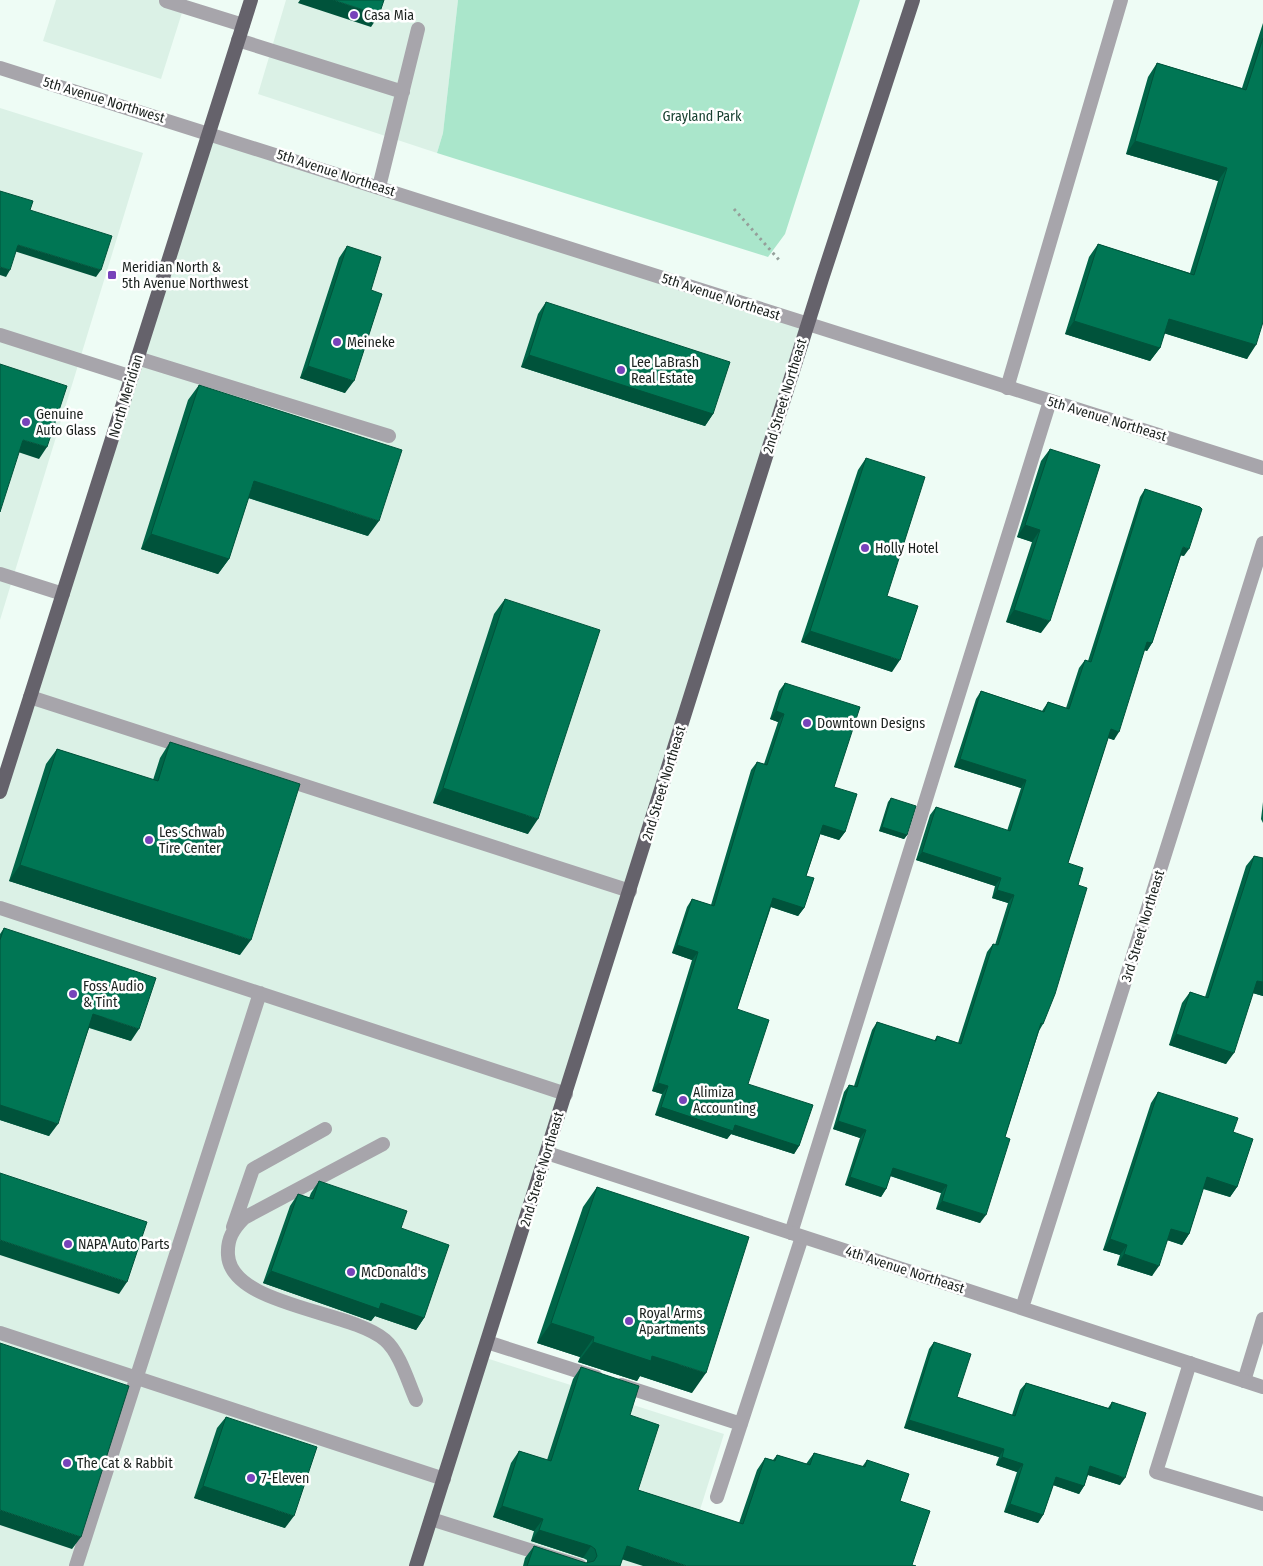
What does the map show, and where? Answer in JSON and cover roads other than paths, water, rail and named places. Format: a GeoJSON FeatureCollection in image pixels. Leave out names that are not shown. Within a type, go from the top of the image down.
{"type":"FeatureCollection","features":[{"type":"Feature","properties":{"kind":"main road","name":"North Meridian"},"geometry":{"type":"LineString","coordinates":[[0,792],[4,763],[30,696],[251,0]]}},
{"type":"Feature","properties":{"kind":"main road","name":"2nd Street Northeast"},"geometry":{"type":"LineString","coordinates":[[416,1566],[808,325],[913,0]]}},
{"type":"Feature","properties":{"kind":"street"},"geometry":{"type":"LineString","coordinates":[[1007,388],[1121,0]]}},
{"type":"Feature","properties":{"kind":"street"},"geometry":{"type":"LineString","coordinates":[[166,1],[243,25]]}},
{"type":"Feature","properties":{"kind":"street"},"geometry":{"type":"LineString","coordinates":[[379,187],[418,29]]}},
{"type":"Feature","properties":{"kind":"street"},"geometry":{"type":"LineString","coordinates":[[238,40],[403,92]]}},
{"type":"Feature","properties":{"kind":"street","name":"5th Avenue Northwest"},"geometry":{"type":"LineString","coordinates":[[0,68],[209,133]]}},
{"type":"Feature","properties":{"kind":"street","name":"5th Avenue Northeast"},"geometry":{"type":"LineString","coordinates":[[209,133],[808,325],[1263,468]]}},
{"type":"Feature","properties":{"kind":"street"},"geometry":{"type":"LineString","coordinates":[[0,335],[132,377]]}},
{"type":"Feature","properties":{"kind":"street"},"geometry":{"type":"LineString","coordinates":[[137,358],[389,436]]}},
{"type":"Feature","properties":{"kind":"street"},"geometry":{"type":"LineString","coordinates":[[718,1497],[1050,401]]}},
{"type":"Feature","properties":{"kind":"street","name":"3rd Street Northeast"},"geometry":{"type":"LineString","coordinates":[[1022,1308],[1263,543]]}},
{"type":"Feature","properties":{"kind":"street"},"geometry":{"type":"LineString","coordinates":[[0,574],[63,594]]}},
{"type":"Feature","properties":{"kind":"street"},"geometry":{"type":"LineString","coordinates":[[30,696],[630,891]]}},
{"type":"Feature","properties":{"kind":"street"},"geometry":{"type":"LineString","coordinates":[[0,908],[566,1094]]}},
{"type":"Feature","properties":{"kind":"street"},"geometry":{"type":"LineString","coordinates":[[76,1566],[260,993]]}},
{"type":"Feature","properties":{"kind":"street"},"geometry":{"type":"LineString","coordinates":[[324,1129],[253,1169],[231,1234],[228,1247],[229,1260],[237,1278],[265,1294],[375,1332],[386,1340],[393,1350],[416,1400]]}},
{"type":"Feature","properties":{"kind":"street"},"geometry":{"type":"LineString","coordinates":[[231,1234],[238,1224],[252,1213],[383,1144]]}},
{"type":"Feature","properties":{"kind":"street","name":"4th Avenue Northeast"},"geometry":{"type":"LineString","coordinates":[[547,1153],[1263,1387]]}},
{"type":"Feature","properties":{"kind":"street"},"geometry":{"type":"LineString","coordinates":[[1244,1380],[1263,1319]]}},
{"type":"Feature","properties":{"kind":"street"},"geometry":{"type":"LineString","coordinates":[[0,1333],[444,1479]]}},
{"type":"Feature","properties":{"kind":"street"},"geometry":{"type":"LineString","coordinates":[[487,1342],[741,1424]]}},
{"type":"Feature","properties":{"kind":"street"},"geometry":{"type":"LineString","coordinates":[[1190,1363],[1156,1472],[1263,1504]]}},
{"type":"Feature","properties":{"kind":"street"},"geometry":{"type":"LineString","coordinates":[[431,1519],[580,1566]]}},
{"type":"Feature","properties":{"kind":"place","name":"Casa Mia"},"geometry":{"type":"Point","coordinates":[354,15]}},
{"type":"Feature","properties":{"kind":"place","name":"Meridian North & 5th Avenue Northwest"},"geometry":{"type":"Point","coordinates":[112,275]}},
{"type":"Feature","properties":{"kind":"place","name":"Meineke"},"geometry":{"type":"Point","coordinates":[337,342]}},
{"type":"Feature","properties":{"kind":"place","name":"Lee LaBrash Real Estate"},"geometry":{"type":"Point","coordinates":[621,370]}},
{"type":"Feature","properties":{"kind":"place","name":"Genuine Auto Glass"},"geometry":{"type":"Point","coordinates":[26,422]}},
{"type":"Feature","properties":{"kind":"place","name":"Holly Hotel"},"geometry":{"type":"Point","coordinates":[865,548]}},
{"type":"Feature","properties":{"kind":"place","name":"Downtown Designs"},"geometry":{"type":"Point","coordinates":[807,723]}},
{"type":"Feature","properties":{"kind":"place","name":"Les Schwab Tire Center"},"geometry":{"type":"Point","coordinates":[149,840]}},
{"type":"Feature","properties":{"kind":"place","name":"Foss Audio & Tint"},"geometry":{"type":"Point","coordinates":[73,994]}},
{"type":"Feature","properties":{"kind":"place","name":"Alimiza Accounting"},"geometry":{"type":"Point","coordinates":[683,1100]}},
{"type":"Feature","properties":{"kind":"place","name":"NAPA Auto Parts"},"geometry":{"type":"Point","coordinates":[68,1244]}},
{"type":"Feature","properties":{"kind":"place","name":"McDonald's"},"geometry":{"type":"Point","coordinates":[351,1272]}},
{"type":"Feature","properties":{"kind":"place","name":"Royal Arms Apartments"},"geometry":{"type":"Point","coordinates":[629,1321]}},
{"type":"Feature","properties":{"kind":"place","name":"The Cat & Rabbit"},"geometry":{"type":"Point","coordinates":[67,1463]}},
{"type":"Feature","properties":{"kind":"place","name":"7-Eleven"},"geometry":{"type":"Point","coordinates":[251,1478]}},
{"type":"Feature","properties":{"kind":"park label","name":"Grayland Park"},"geometry":{"type":"Point","coordinates":[702,116]}}]}
